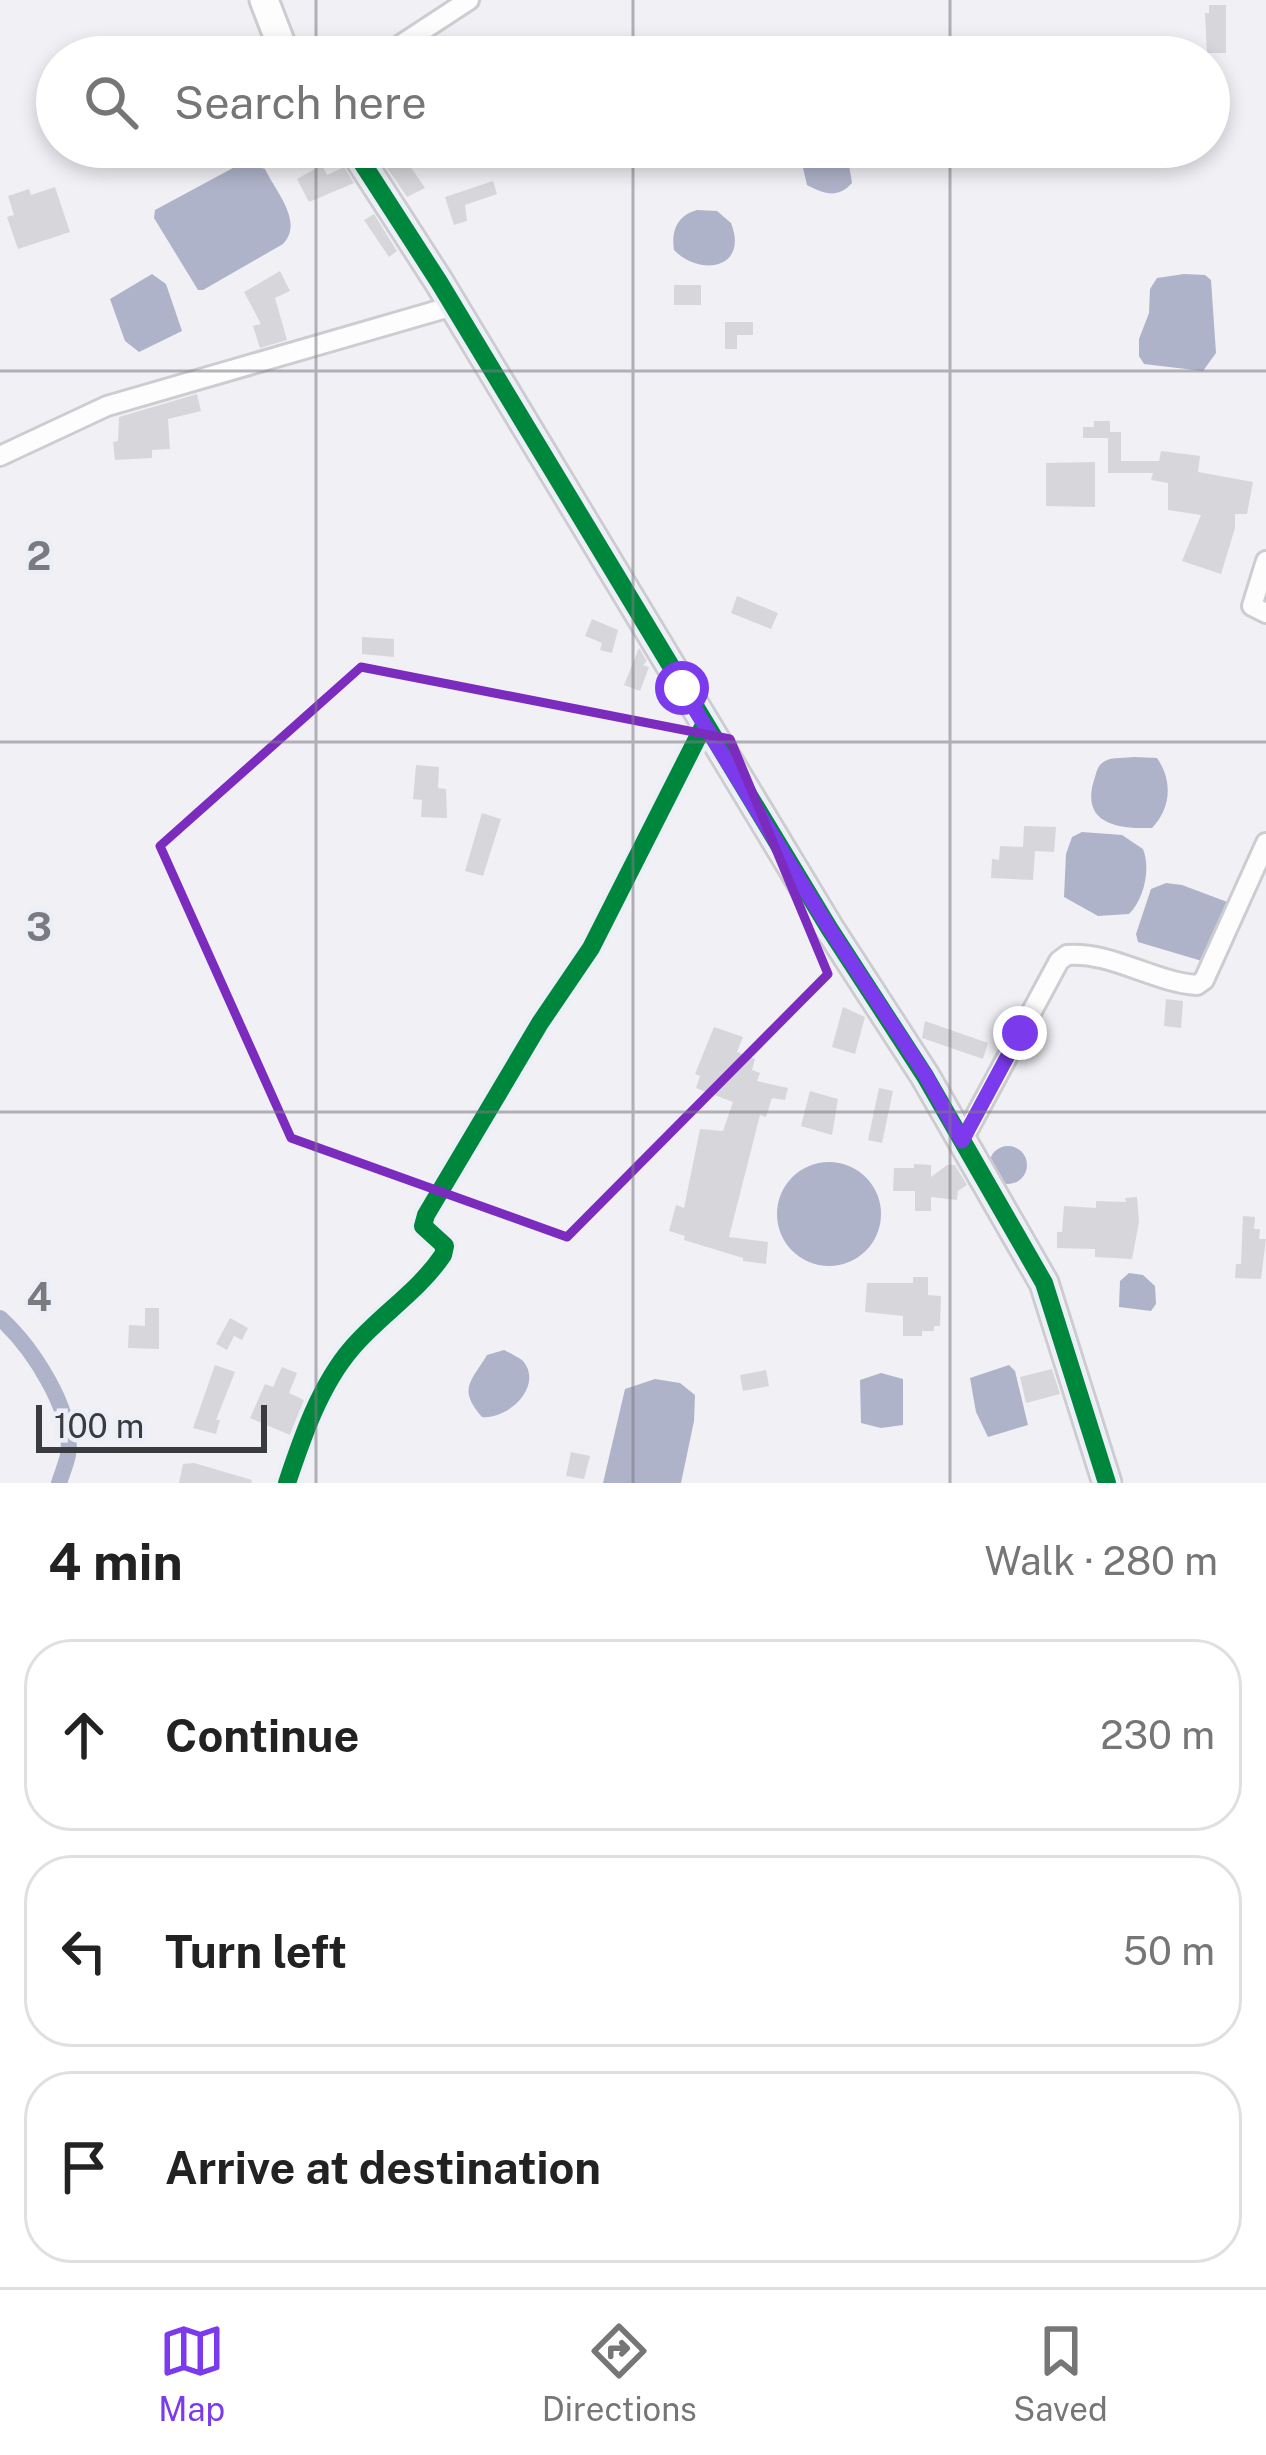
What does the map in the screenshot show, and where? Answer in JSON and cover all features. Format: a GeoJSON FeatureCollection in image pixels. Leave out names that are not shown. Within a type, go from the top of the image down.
{"type":"FeatureCollection","features":[{"type":"Feature","properties":{"kind":"street"},"geometry":{"type":"LineString","coordinates":[[264,0],[278,36]]}},
{"type":"Feature","properties":{"kind":"street"},"geometry":{"type":"LineString","coordinates":[[414,36],[469,0]]}},
{"type":"Feature","properties":{"kind":"street"},"geometry":{"type":"LineString","coordinates":[[365,168],[704,725],[926,1076],[1045,1283],[1107,1483]]}},
{"type":"Feature","properties":{"kind":"street"},"geometry":{"type":"LineString","coordinates":[[0,456],[107,406],[453,306]]}},
{"type":"Feature","properties":{"kind":"street"},"geometry":{"type":"LineString","coordinates":[[1266,561],[1252,606],[1266,613]]}},
{"type":"Feature","properties":{"kind":"street"},"geometry":{"type":"LineString","coordinates":[[287,1483],[337,1368],[443,1255],[445,1246],[423,1226],[426,1215],[540,1023],[591,948],[704,725]]}},
{"type":"Feature","properties":{"kind":"street"},"geometry":{"type":"LineString","coordinates":[[962,1141],[1059,961],[1067,955],[1092,956],[1197,985],[1204,980],[1266,843]]}},
{"type":"Feature","properties":{"kind":"highlighted area"},"geometry":{"type":"Polygon","coordinates":[[[361,667],[730,739],[828,974],[567,1237],[291,1138],[160,846],[361,667]]]}},
{"type":"Feature","properties":{"kind":"water"},"geometry":{"type":"Polygon","coordinates":[[[233,168],[262,168],[286,207],[291,226],[283,244],[198,290],[154,218],[155,210],[233,168]]]}},
{"type":"Feature","properties":{"kind":"water"},"geometry":{"type":"Polygon","coordinates":[[[803,168],[850,168],[852,183],[841,191],[819,191],[807,185],[803,168]]]}},
{"type":"Feature","properties":{"kind":"water"},"geometry":{"type":"Polygon","coordinates":[[[697,210],[717,211],[731,223],[733,250],[719,264],[696,264],[674,250],[677,224],[697,210]]]}},
{"type":"Feature","properties":{"kind":"water"},"geometry":{"type":"Polygon","coordinates":[[[152,274],[166,284],[182,331],[139,352],[125,341],[110,299],[152,274]]]}},
{"type":"Feature","properties":{"kind":"water"},"geometry":{"type":"Polygon","coordinates":[[[1184,274],[1211,280],[1216,353],[1203,371],[1144,364],[1139,356],[1150,289],[1157,278],[1184,274]]]}},
{"type":"Feature","properties":{"kind":"water"},"geometry":{"type":"Polygon","coordinates":[[[1157,758],[1166,776],[1166,803],[1152,828],[1114,824],[1092,805],[1091,792],[1101,764],[1157,758]]]}},
{"type":"Feature","properties":{"kind":"water"},"geometry":{"type":"Polygon","coordinates":[[[1082,832],[1122,835],[1143,849],[1145,883],[1129,914],[1098,916],[1064,897],[1066,854],[1072,837],[1082,832]]]}},
{"type":"Feature","properties":{"kind":"water"},"geometry":{"type":"Polygon","coordinates":[[[1166,883],[1230,903],[1208,959],[1138,942],[1136,934],[1151,889],[1166,883]]]}},
{"type":"Feature","properties":{"kind":"water"},"geometry":{"type":"Polygon","coordinates":[[[1008,1146],[1021,1152],[1027,1165],[1021,1178],[1008,1184],[995,1178],[989,1165],[995,1152],[1008,1146]]]}},
{"type":"Feature","properties":{"kind":"water"},"geometry":{"type":"Polygon","coordinates":[[[829,1162],[849,1166],[866,1177],[877,1194],[881,1214],[877,1234],[866,1251],[849,1262],[829,1266],[809,1262],[792,1251],[781,1234],[777,1214],[781,1194],[792,1177],[809,1166],[829,1162]]]}},
{"type":"Feature","properties":{"kind":"water"},"geometry":{"type":"Polygon","coordinates":[[[1129,1273],[1143,1275],[1155,1286],[1156,1304],[1151,1311],[1119,1307],[1120,1281],[1129,1273]]]}},
{"type":"Feature","properties":{"kind":"water"},"geometry":{"type":"Polygon","coordinates":[[[504,1350],[523,1361],[529,1381],[512,1407],[482,1417],[470,1399],[469,1386],[487,1355],[504,1350]]]}},
{"type":"Feature","properties":{"kind":"water"},"geometry":{"type":"Polygon","coordinates":[[[1009,1365],[1015,1371],[1028,1425],[988,1437],[976,1412],[970,1378],[1009,1365]]]}},
{"type":"Feature","properties":{"kind":"water"},"geometry":{"type":"Polygon","coordinates":[[[881,1373],[903,1379],[903,1425],[881,1428],[861,1423],[860,1380],[881,1373]]]}},
{"type":"Feature","properties":{"kind":"water"},"geometry":{"type":"Polygon","coordinates":[[[655,1379],[680,1383],[695,1395],[681,1483],[603,1483],[625,1389],[655,1379]]]}},
{"type":"Feature","properties":{"kind":"building"},"geometry":{"type":"Polygon","coordinates":[[[1209,5],[1226,5],[1226,36],[1206,36],[1205,13],[1209,5]]]}},
{"type":"Feature","properties":{"kind":"building"},"geometry":{"type":"Polygon","coordinates":[[[317,168],[324,168],[327,175],[345,168],[354,183],[309,202],[297,179],[317,168]]]}},
{"type":"Feature","properties":{"kind":"building"},"geometry":{"type":"Polygon","coordinates":[[[387,168],[411,168],[425,188],[407,197],[387,168]]]}},
{"type":"Feature","properties":{"kind":"building"},"geometry":{"type":"Polygon","coordinates":[[[493,181],[497,194],[465,205],[467,221],[454,225],[445,197],[493,181]]]}},
{"type":"Feature","properties":{"kind":"building"},"geometry":{"type":"Polygon","coordinates":[[[55,187],[70,232],[18,249],[7,217],[14,215],[8,196],[55,187]]]}},
{"type":"Feature","properties":{"kind":"building"},"geometry":{"type":"Polygon","coordinates":[[[374,214],[397,251],[389,257],[364,220],[374,214]]]}},
{"type":"Feature","properties":{"kind":"building"},"geometry":{"type":"Polygon","coordinates":[[[280,271],[290,291],[275,298],[287,340],[260,348],[253,326],[261,324],[244,292],[280,271]]]}},
{"type":"Feature","properties":{"kind":"building"},"geometry":{"type":"Polygon","coordinates":[[[674,285],[701,285],[701,305],[674,305],[674,285]]]}},
{"type":"Feature","properties":{"kind":"building"},"geometry":{"type":"Polygon","coordinates":[[[725,322],[753,322],[753,335],[737,335],[737,349],[725,349],[725,322]]]}},
{"type":"Feature","properties":{"kind":"building"},"geometry":{"type":"Polygon","coordinates":[[[197,394],[201,411],[168,419],[170,449],[152,450],[152,458],[115,460],[113,442],[118,441],[119,417],[197,394]]]}},
{"type":"Feature","properties":{"kind":"building"},"geometry":{"type":"Polygon","coordinates":[[[1094,421],[1110,421],[1110,432],[1121,432],[1121,461],[1159,461],[1161,451],[1200,456],[1198,472],[1253,482],[1247,514],[1235,514],[1221,574],[1182,561],[1201,515],[1168,510],[1168,483],[1151,480],[1153,473],[1108,473],[1108,438],[1083,438],[1083,427],[1094,427],[1094,421]]]}},
{"type":"Feature","properties":{"kind":"building"},"geometry":{"type":"Polygon","coordinates":[[[1095,462],[1095,507],[1046,506],[1046,463],[1095,462]]]}},
{"type":"Feature","properties":{"kind":"building"},"geometry":{"type":"Polygon","coordinates":[[[737,596],[778,613],[771,629],[731,613],[737,596]]]}},
{"type":"Feature","properties":{"kind":"building"},"geometry":{"type":"Polygon","coordinates":[[[592,619],[618,630],[612,653],[600,650],[602,643],[585,636],[592,619]]]}},
{"type":"Feature","properties":{"kind":"building"},"geometry":{"type":"Polygon","coordinates":[[[362,637],[394,639],[394,657],[362,654],[362,637]]]}},
{"type":"Feature","properties":{"kind":"building"},"geometry":{"type":"Polygon","coordinates":[[[639,648],[647,661],[643,665],[649,667],[640,691],[624,685],[639,648]]]}},
{"type":"Feature","properties":{"kind":"building"},"geometry":{"type":"Polygon","coordinates":[[[416,765],[439,767],[438,788],[446,789],[447,818],[421,817],[422,800],[413,799],[416,765]]]}},
{"type":"Feature","properties":{"kind":"building"},"geometry":{"type":"Polygon","coordinates":[[[482,813],[501,819],[483,876],[465,871],[482,813]]]}},
{"type":"Feature","properties":{"kind":"building"},"geometry":{"type":"Polygon","coordinates":[[[1024,826],[1056,827],[1054,852],[1035,851],[1033,880],[991,878],[992,859],[999,860],[1000,846],[1023,847],[1024,826]]]}},
{"type":"Feature","properties":{"kind":"building"},"geometry":{"type":"Polygon","coordinates":[[[1166,999],[1183,1001],[1181,1028],[1164,1026],[1166,999]]]}},
{"type":"Feature","properties":{"kind":"building"},"geometry":{"type":"Polygon","coordinates":[[[843,1007],[865,1017],[855,1054],[832,1047],[843,1007]]]}},
{"type":"Feature","properties":{"kind":"building"},"geometry":{"type":"Polygon","coordinates":[[[925,1021],[988,1043],[983,1059],[922,1038],[925,1021]]]}},
{"type":"Feature","properties":{"kind":"building"},"geometry":{"type":"Polygon","coordinates":[[[714,1027],[743,1037],[737,1052],[755,1059],[752,1070],[760,1073],[757,1081],[788,1088],[785,1100],[772,1098],[766,1117],[760,1115],[729,1237],[768,1242],[766,1264],[743,1261],[669,1231],[676,1205],[684,1208],[700,1129],[723,1131],[733,1102],[696,1088],[700,1076],[695,1074],[714,1027]]]}},
{"type":"Feature","properties":{"kind":"building"},"geometry":{"type":"Polygon","coordinates":[[[879,1088],[893,1091],[882,1143],[868,1140],[879,1088]]]}},
{"type":"Feature","properties":{"kind":"building"},"geometry":{"type":"Polygon","coordinates":[[[810,1091],[838,1099],[832,1135],[801,1126],[810,1091]]]}},
{"type":"Feature","properties":{"kind":"building"},"geometry":{"type":"Polygon","coordinates":[[[914,1164],[931,1165],[931,1177],[955,1165],[967,1185],[958,1191],[957,1200],[931,1197],[931,1211],[915,1211],[915,1191],[893,1191],[894,1168],[914,1168],[914,1164]]]}},
{"type":"Feature","properties":{"kind":"building"},"geometry":{"type":"Polygon","coordinates":[[[1137,1197],[1139,1222],[1132,1259],[1095,1257],[1095,1249],[1057,1248],[1064,1206],[1096,1208],[1096,1201],[1126,1202],[1125,1198],[1137,1197]]]}},
{"type":"Feature","properties":{"kind":"building"},"geometry":{"type":"Polygon","coordinates":[[[1243,1216],[1255,1217],[1259,1239],[1266,1239],[1261,1279],[1235,1278],[1236,1264],[1241,1264],[1243,1216]]]}},
{"type":"Feature","properties":{"kind":"building"},"geometry":{"type":"Polygon","coordinates":[[[913,1277],[928,1277],[928,1295],[941,1296],[940,1326],[922,1331],[922,1336],[903,1336],[903,1316],[865,1312],[867,1283],[913,1283],[913,1277]]]}},
{"type":"Feature","properties":{"kind":"building"},"geometry":{"type":"Polygon","coordinates":[[[145,1308],[159,1308],[159,1349],[128,1348],[129,1325],[145,1326],[145,1308]]]}},
{"type":"Feature","properties":{"kind":"building"},"geometry":{"type":"Polygon","coordinates":[[[230,1318],[248,1328],[242,1340],[234,1336],[227,1350],[216,1344],[230,1318]]]}},
{"type":"Feature","properties":{"kind":"building"},"geometry":{"type":"Polygon","coordinates":[[[215,1365],[235,1372],[216,1420],[220,1420],[216,1434],[193,1428],[215,1365]]]}},
{"type":"Feature","properties":{"kind":"building"},"geometry":{"type":"Polygon","coordinates":[[[282,1367],[297,1373],[289,1393],[304,1400],[290,1435],[250,1418],[265,1384],[273,1387],[282,1367]]]}},
{"type":"Feature","properties":{"kind":"building"},"geometry":{"type":"Polygon","coordinates":[[[1052,1369],[1060,1394],[1026,1403],[1020,1377],[1052,1369]]]}},
{"type":"Feature","properties":{"kind":"building"},"geometry":{"type":"Polygon","coordinates":[[[766,1370],[769,1386],[743,1391],[740,1375],[766,1370]]]}},
{"type":"Feature","properties":{"kind":"building"},"geometry":{"type":"Polygon","coordinates":[[[571,1452],[590,1456],[584,1479],[566,1476],[571,1452]]]}},
{"type":"Feature","properties":{"kind":"building"},"geometry":{"type":"Polygon","coordinates":[[[183,1464],[252,1480],[179,1483],[183,1464]]]}},
{"type":"Feature","properties":{"kind":"waterway"},"geometry":{"type":"LineString","coordinates":[[0,1318],[37,1362],[65,1419],[68,1455],[59,1483]]}},
{"type":"Feature","properties":{"kind":"cycle path"},"geometry":{"type":"LineString","coordinates":[[366,168],[829,928],[925,1076],[1044,1283],[1107,1483]]}},
{"type":"Feature","properties":{"kind":"cycle path"},"geometry":{"type":"LineString","coordinates":[[287,1483],[330,1378],[363,1336],[443,1255],[445,1246],[423,1226],[426,1215],[540,1023],[591,948],[704,725]]}},
{"type":"Feature","properties":{"kind":"route"},"geometry":{"type":"LineString","coordinates":[[682,688],[962,1141],[1020,1033]]}}]}
